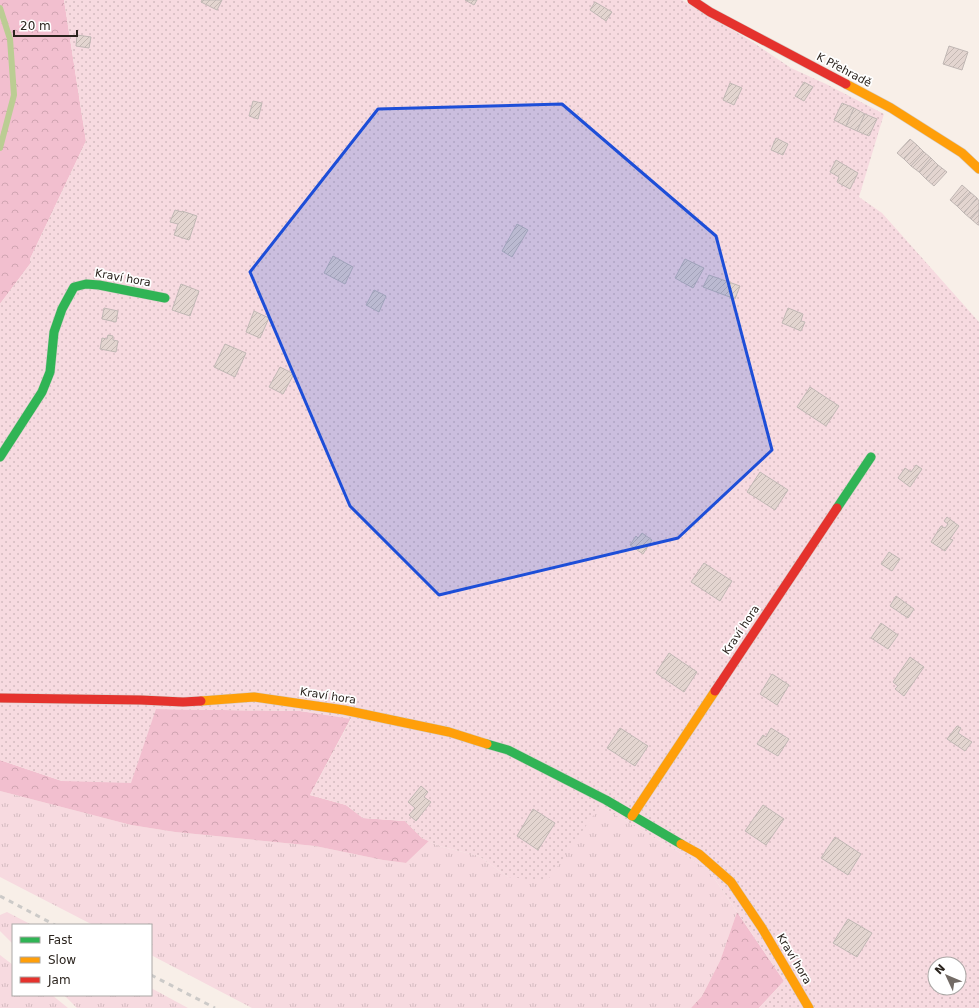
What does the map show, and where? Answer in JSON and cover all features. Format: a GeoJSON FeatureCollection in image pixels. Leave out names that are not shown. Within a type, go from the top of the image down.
{"type":"FeatureCollection","features":[{"type":"Feature","properties":{"kind":"street","name":"K Přehradě"},"geometry":{"type":"LineString","coordinates":[[692,0],[710,12],[891,108],[962,153],[979,168]]}},
{"type":"Feature","properties":{"kind":"street","name":"Kraví hora"},"geometry":{"type":"LineString","coordinates":[[0,457],[42,392],[50,372],[54,332],[62,309],[74,287],[86,284],[99,285],[165,298]]}},
{"type":"Feature","properties":{"kind":"street","name":"Kraví hora"},"geometry":{"type":"LineString","coordinates":[[632,816],[871,457]]}},
{"type":"Feature","properties":{"kind":"street","name":"Kraví hora"},"geometry":{"type":"LineString","coordinates":[[0,698],[183,702],[254,697],[344,710],[449,732],[508,750],[606,800],[699,854],[731,882],[762,928],[809,1008]]}},
{"type":"Feature","properties":{"kind":"highlighted area"},"geometry":{"type":"Polygon","coordinates":[[[562,104],[716,236],[772,450],[678,538],[439,595],[350,506],[250,272],[378,109],[562,104]]]}},
{"type":"Feature","properties":{"kind":"green space"},"geometry":{"type":"Polygon","coordinates":[[[0,0],[64,0],[86,141],[30,259],[30,264],[0,304],[0,0]]]}},
{"type":"Feature","properties":{"kind":"green space"},"geometry":{"type":"Polygon","coordinates":[[[64,0],[682,0],[751,41],[791,68],[884,114],[859,197],[882,213],[979,322],[979,1008],[759,1008],[784,981],[708,869],[600,806],[547,881],[508,877],[479,856],[439,846],[422,838],[405,821],[363,818],[346,805],[310,795],[351,719],[300,711],[156,709],[131,783],[62,781],[0,760],[0,304],[30,264],[30,259],[86,141],[64,0]]]}},
{"type":"Feature","properties":{"kind":"green space"},"geometry":{"type":"Polygon","coordinates":[[[156,709],[300,711],[351,718],[310,795],[346,805],[363,818],[405,821],[422,838],[429,841],[406,863],[383,860],[315,846],[175,832],[131,825],[0,791],[0,760],[62,781],[156,709]]]}},
{"type":"Feature","properties":{"kind":"green space"},"geometry":{"type":"Polygon","coordinates":[[[0,791],[131,825],[175,832],[315,846],[383,860],[406,863],[429,841],[439,846],[479,856],[508,877],[600,806],[708,869],[737,912],[720,961],[702,996],[691,1008],[252,1008],[152,956],[152,924],[91,924],[0,877],[0,791]]]}},
{"type":"Feature","properties":{"kind":"green space"},"geometry":{"type":"Polygon","coordinates":[[[7,912],[30,924],[12,924],[12,943],[0,931],[0,915],[7,912]]]}},
{"type":"Feature","properties":{"kind":"green space"},"geometry":{"type":"Polygon","coordinates":[[[737,912],[784,981],[759,1008],[691,1008],[702,996],[720,961],[737,912]]]}},
{"type":"Feature","properties":{"kind":"green space"},"geometry":{"type":"Polygon","coordinates":[[[0,955],[12,964],[12,996],[53,996],[68,1008],[0,1008],[0,955]]]}},
{"type":"Feature","properties":{"kind":"green space"},"geometry":{"type":"Polygon","coordinates":[[[152,989],[188,1008],[77,1008],[65,996],[152,996],[152,989]]]}},
{"type":"Feature","properties":{"kind":"building"},"geometry":{"type":"Polygon","coordinates":[[[202,0],[222,0],[217,10],[201,2],[202,0]]]}},
{"type":"Feature","properties":{"kind":"building"},"geometry":{"type":"Polygon","coordinates":[[[465,0],[477,0],[474,5],[465,0]]]}},
{"type":"Feature","properties":{"kind":"building"},"geometry":{"type":"Polygon","coordinates":[[[595,2],[612,12],[606,21],[590,10],[595,2]]]}},
{"type":"Feature","properties":{"kind":"building"},"geometry":{"type":"Polygon","coordinates":[[[77,35],[91,37],[89,48],[76,46],[77,35]]]}},
{"type":"Feature","properties":{"kind":"building"},"geometry":{"type":"Polygon","coordinates":[[[949,46],[968,52],[962,70],[943,64],[949,46]]]}},
{"type":"Feature","properties":{"kind":"building"},"geometry":{"type":"Polygon","coordinates":[[[804,82],[813,87],[804,101],[795,96],[804,82]]]}},
{"type":"Feature","properties":{"kind":"building"},"geometry":{"type":"Polygon","coordinates":[[[730,83],[742,88],[734,105],[723,100],[730,83]]]}},
{"type":"Feature","properties":{"kind":"building"},"geometry":{"type":"Polygon","coordinates":[[[253,101],[262,103],[258,119],[249,116],[253,101]]]}},
{"type":"Feature","properties":{"kind":"building"},"geometry":{"type":"Polygon","coordinates":[[[842,103],[854,108],[846,126],[834,120],[842,103]]]}},
{"type":"Feature","properties":{"kind":"building"},"geometry":{"type":"Polygon","coordinates":[[[854,108],[865,114],[857,131],[846,126],[854,108]]]}},
{"type":"Feature","properties":{"kind":"building"},"geometry":{"type":"Polygon","coordinates":[[[865,114],[877,119],[869,136],[857,131],[865,114]]]}},
{"type":"Feature","properties":{"kind":"building"},"geometry":{"type":"Polygon","coordinates":[[[776,138],[788,144],[783,155],[771,150],[776,138]]]}},
{"type":"Feature","properties":{"kind":"building"},"geometry":{"type":"Polygon","coordinates":[[[910,139],[917,145],[904,159],[897,153],[910,139]]]}},
{"type":"Feature","properties":{"kind":"building"},"geometry":{"type":"Polygon","coordinates":[[[917,145],[924,152],[911,166],[904,159],[917,145]]]}},
{"type":"Feature","properties":{"kind":"building"},"geometry":{"type":"Polygon","coordinates":[[[924,152],[931,158],[919,172],[911,166],[924,152]]]}},
{"type":"Feature","properties":{"kind":"building"},"geometry":{"type":"Polygon","coordinates":[[[931,158],[938,165],[926,179],[919,172],[931,158]]]}},
{"type":"Feature","properties":{"kind":"building"},"geometry":{"type":"Polygon","coordinates":[[[836,160],[858,173],[850,189],[837,182],[839,177],[830,172],[836,160]]]}},
{"type":"Feature","properties":{"kind":"building"},"geometry":{"type":"Polygon","coordinates":[[[938,165],[947,172],[934,186],[926,179],[938,165]]]}},
{"type":"Feature","properties":{"kind":"building"},"geometry":{"type":"Polygon","coordinates":[[[962,185],[970,192],[957,206],[950,200],[962,185]]]}},
{"type":"Feature","properties":{"kind":"building"},"geometry":{"type":"Polygon","coordinates":[[[970,192],[977,198],[964,213],[957,206],[970,192]]]}},
{"type":"Feature","properties":{"kind":"building"},"geometry":{"type":"Polygon","coordinates":[[[977,198],[979,201],[979,210],[971,219],[964,213],[977,198]]]}},
{"type":"Feature","properties":{"kind":"building"},"geometry":{"type":"Polygon","coordinates":[[[175,210],[197,216],[189,240],[174,235],[178,224],[170,222],[175,210]]]}},
{"type":"Feature","properties":{"kind":"building"},"geometry":{"type":"Polygon","coordinates":[[[979,210],[979,225],[978,225],[971,219],[979,210]]]}},
{"type":"Feature","properties":{"kind":"building"},"geometry":{"type":"Polygon","coordinates":[[[517,224],[528,230],[512,257],[502,251],[517,224]]]}},
{"type":"Feature","properties":{"kind":"building"},"geometry":{"type":"Polygon","coordinates":[[[333,256],[353,267],[345,284],[324,273],[333,256]]]}},
{"type":"Feature","properties":{"kind":"building"},"geometry":{"type":"Polygon","coordinates":[[[685,259],[704,268],[693,288],[675,278],[685,259]]]}},
{"type":"Feature","properties":{"kind":"building"},"geometry":{"type":"Polygon","coordinates":[[[709,275],[740,286],[735,299],[703,287],[709,275]]]}},
{"type":"Feature","properties":{"kind":"building"},"geometry":{"type":"Polygon","coordinates":[[[181,284],[199,291],[190,316],[172,310],[181,284]]]}},
{"type":"Feature","properties":{"kind":"building"},"geometry":{"type":"Polygon","coordinates":[[[374,290],[386,296],[379,312],[366,305],[374,290]]]}},
{"type":"Feature","properties":{"kind":"building"},"geometry":{"type":"Polygon","coordinates":[[[104,308],[118,311],[116,322],[102,319],[104,308]]]}},
{"type":"Feature","properties":{"kind":"building"},"geometry":{"type":"Polygon","coordinates":[[[788,308],[803,314],[801,321],[805,322],[801,331],[782,323],[788,308]]]}},
{"type":"Feature","properties":{"kind":"building"},"geometry":{"type":"Polygon","coordinates":[[[254,311],[269,318],[260,338],[246,332],[254,311]]]}},
{"type":"Feature","properties":{"kind":"building"},"geometry":{"type":"Polygon","coordinates":[[[108,335],[113,336],[113,340],[118,341],[116,352],[100,349],[102,338],[107,339],[108,335]]]}},
{"type":"Feature","properties":{"kind":"building"},"geometry":{"type":"Polygon","coordinates":[[[225,344],[246,353],[235,377],[214,367],[225,344]]]}},
{"type":"Feature","properties":{"kind":"building"},"geometry":{"type":"Polygon","coordinates":[[[280,367],[294,374],[283,394],[269,387],[280,367]]]}},
{"type":"Feature","properties":{"kind":"building"},"geometry":{"type":"Polygon","coordinates":[[[810,387],[839,406],[826,426],[797,407],[810,387]]]}},
{"type":"Feature","properties":{"kind":"building"},"geometry":{"type":"Polygon","coordinates":[[[916,465],[922,469],[910,487],[898,478],[905,468],[911,472],[916,465]]]}},
{"type":"Feature","properties":{"kind":"building"},"geometry":{"type":"Polygon","coordinates":[[[760,472],[788,490],[775,510],[747,492],[760,472]]]}},
{"type":"Feature","properties":{"kind":"building"},"geometry":{"type":"Polygon","coordinates":[[[947,517],[959,526],[950,539],[953,540],[945,551],[931,542],[941,526],[945,528],[948,524],[944,521],[947,517]]]}},
{"type":"Feature","properties":{"kind":"building"},"geometry":{"type":"Polygon","coordinates":[[[642,533],[652,540],[643,554],[630,545],[636,536],[638,538],[642,533]]]}},
{"type":"Feature","properties":{"kind":"building"},"geometry":{"type":"Polygon","coordinates":[[[889,552],[900,559],[892,571],[881,564],[889,552]]]}},
{"type":"Feature","properties":{"kind":"building"},"geometry":{"type":"Polygon","coordinates":[[[704,563],[732,581],[720,601],[691,582],[704,563]]]}},
{"type":"Feature","properties":{"kind":"building"},"geometry":{"type":"Polygon","coordinates":[[[896,596],[914,609],[908,618],[890,606],[896,596]]]}},
{"type":"Feature","properties":{"kind":"building"},"geometry":{"type":"Polygon","coordinates":[[[881,623],[898,635],[888,649],[871,638],[881,623]]]}},
{"type":"Feature","properties":{"kind":"building"},"geometry":{"type":"Polygon","coordinates":[[[669,653],[697,672],[684,692],[656,673],[669,653]]]}},
{"type":"Feature","properties":{"kind":"building"},"geometry":{"type":"Polygon","coordinates":[[[910,657],[924,667],[904,696],[895,689],[898,686],[893,682],[910,657]]]}},
{"type":"Feature","properties":{"kind":"building"},"geometry":{"type":"Polygon","coordinates":[[[772,674],[789,685],[777,705],[760,694],[772,674]]]}},
{"type":"Feature","properties":{"kind":"building"},"geometry":{"type":"Polygon","coordinates":[[[957,726],[961,728],[958,733],[972,742],[965,751],[947,739],[957,726]]]}},
{"type":"Feature","properties":{"kind":"building"},"geometry":{"type":"Polygon","coordinates":[[[620,728],[648,746],[635,766],[607,748],[620,728]]]}},
{"type":"Feature","properties":{"kind":"building"},"geometry":{"type":"Polygon","coordinates":[[[771,728],[789,739],[778,756],[757,744],[763,735],[766,737],[771,728]]]}},
{"type":"Feature","properties":{"kind":"building"},"geometry":{"type":"Polygon","coordinates":[[[421,786],[428,792],[424,797],[431,802],[416,821],[409,815],[415,808],[408,802],[421,786]]]}},
{"type":"Feature","properties":{"kind":"building"},"geometry":{"type":"Polygon","coordinates":[[[763,805],[784,819],[766,845],[745,831],[763,805]]]}},
{"type":"Feature","properties":{"kind":"building"},"geometry":{"type":"Polygon","coordinates":[[[533,809],[555,823],[538,850],[517,836],[533,809]]]}},
{"type":"Feature","properties":{"kind":"building"},"geometry":{"type":"Polygon","coordinates":[[[835,837],[861,854],[848,875],[821,858],[835,837]]]}},
{"type":"Feature","properties":{"kind":"building"},"geometry":{"type":"Polygon","coordinates":[[[848,919],[872,933],[857,957],[833,943],[848,919]]]}},
{"type":"Feature","properties":{"kind":"waterway"},"geometry":{"type":"LineString","coordinates":[[0,8],[10,39],[14,95],[0,148]]}},
{"type":"Feature","properties":{"kind":"railway"},"geometry":{"type":"LineString","coordinates":[[0,896],[53,924]]}},
{"type":"Feature","properties":{"kind":"railway"},"geometry":{"type":"LineString","coordinates":[[152,976],[215,1008]]}},
{"type":"Feature","properties":{"kind":"traffic: fast"},"geometry":{"type":"LineString","coordinates":[[0,457],[42,392],[50,372],[54,332],[62,309],[74,287],[86,284],[99,285],[165,298]]}},
{"type":"Feature","properties":{"kind":"traffic: fast"},"geometry":{"type":"LineString","coordinates":[[837,508],[871,457]]}},
{"type":"Feature","properties":{"kind":"traffic: fast"},"geometry":{"type":"LineString","coordinates":[[487,744],[508,750],[606,800],[681,844]]}},
{"type":"Feature","properties":{"kind":"traffic: slow"},"geometry":{"type":"LineString","coordinates":[[846,84],[891,108],[962,153],[979,169]]}},
{"type":"Feature","properties":{"kind":"traffic: slow"},"geometry":{"type":"LineString","coordinates":[[632,816],[715,691]]}},
{"type":"Feature","properties":{"kind":"traffic: slow"},"geometry":{"type":"LineString","coordinates":[[201,701],[254,697],[344,710],[449,732],[487,744]]}},
{"type":"Feature","properties":{"kind":"traffic: slow"},"geometry":{"type":"LineString","coordinates":[[681,844],[699,854],[731,882],[762,928],[809,1008]]}},
{"type":"Feature","properties":{"kind":"traffic: jam"},"geometry":{"type":"LineString","coordinates":[[692,0],[710,12],[846,84]]}},
{"type":"Feature","properties":{"kind":"traffic: jam"},"geometry":{"type":"LineString","coordinates":[[715,691],[837,508]]}},
{"type":"Feature","properties":{"kind":"traffic: jam"},"geometry":{"type":"LineString","coordinates":[[0,698],[183,702],[201,701]]}}]}
